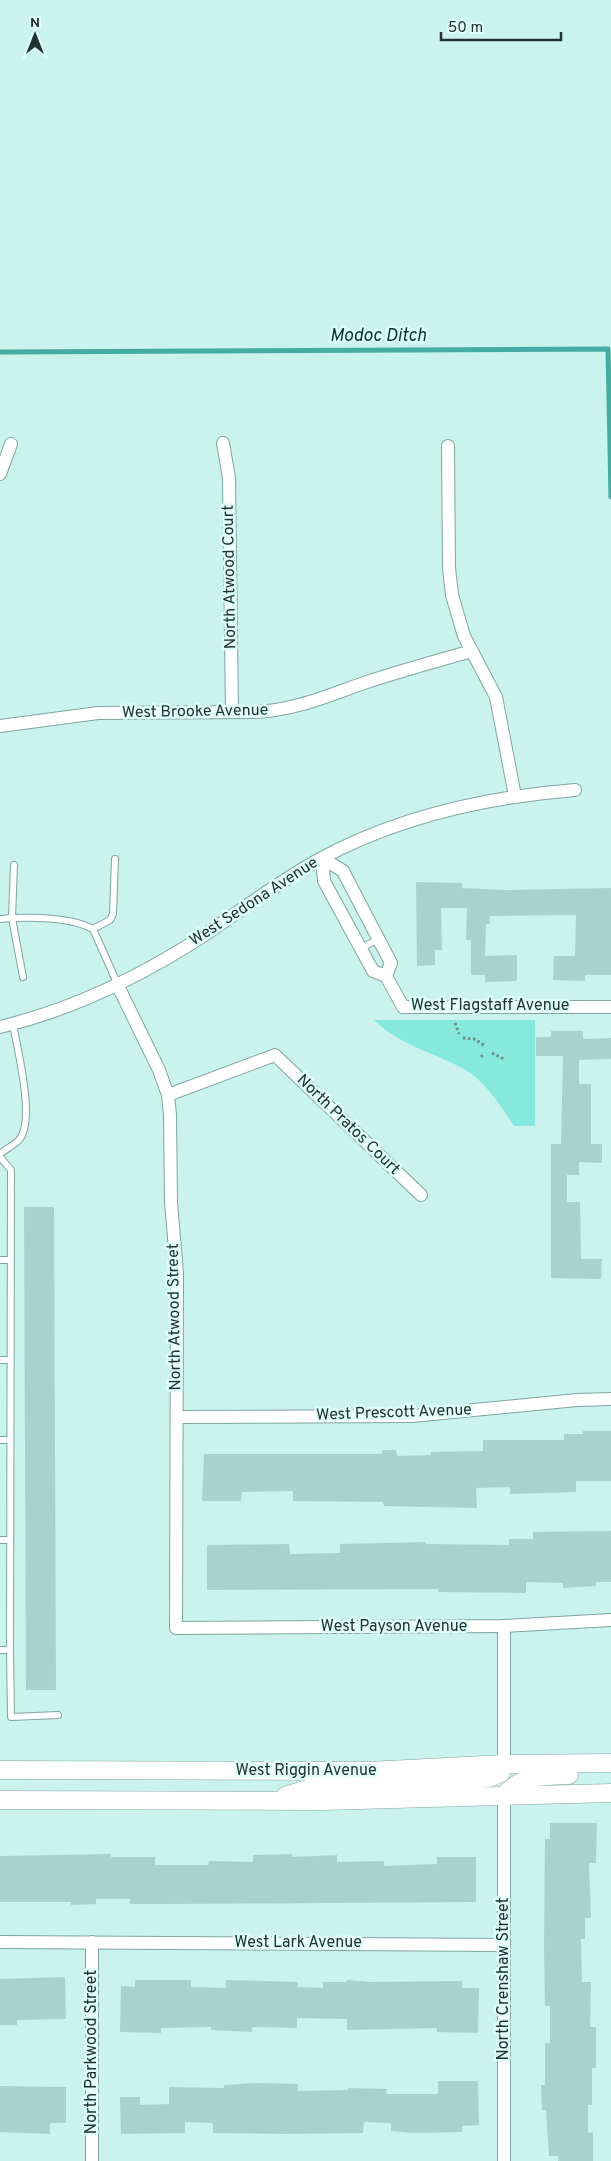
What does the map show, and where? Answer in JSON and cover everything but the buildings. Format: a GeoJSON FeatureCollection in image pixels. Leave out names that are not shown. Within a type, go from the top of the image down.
{"type":"FeatureCollection","features":[{"type":"Feature","properties":{"kind":"main road","name":"West Riggin Avenue"},"geometry":{"type":"LineString","coordinates":[[0,1770],[369,1771],[504,1764],[611,1763]]}},
{"type":"Feature","properties":{"kind":"main road"},"geometry":{"type":"LineString","coordinates":[[268,1801],[313,1787],[459,1782],[488,1778],[501,1772],[504,1764]]}},
{"type":"Feature","properties":{"kind":"main road"},"geometry":{"type":"LineString","coordinates":[[504,1796],[514,1784],[531,1778],[611,1775]]}},
{"type":"Feature","properties":{"kind":"main road","name":"West Riggin Avenue"},"geometry":{"type":"LineString","coordinates":[[0,1800],[268,1801],[611,1793]]}},
{"type":"Feature","properties":{"kind":"street","name":"North Atwood Court"},"geometry":{"type":"LineString","coordinates":[[223,443],[229,478],[232,712]]}},
{"type":"Feature","properties":{"kind":"street"},"geometry":{"type":"LineString","coordinates":[[0,474],[11,444]]}},
{"type":"Feature","properties":{"kind":"street"},"geometry":{"type":"LineString","coordinates":[[448,446],[450,581],[458,622],[496,697],[515,796]]}},
{"type":"Feature","properties":{"kind":"street","name":"West Brooke Avenue"},"geometry":{"type":"LineString","coordinates":[[0,726],[98,713],[266,712],[308,704],[395,673],[472,652]]}},
{"type":"Feature","properties":{"kind":"street","name":"West Sedona Avenue"},"geometry":{"type":"LineString","coordinates":[[6,1025],[72,1005],[118,986],[180,951],[271,888],[322,858],[380,832],[420,818],[483,801],[574,790]]}},
{"type":"Feature","properties":{"kind":"street","name":"West Flagstaff Avenue"},"geometry":{"type":"LineString","coordinates":[[322,858],[343,871],[391,963],[386,976]]}},
{"type":"Feature","properties":{"kind":"street","name":"West Flagstaff Avenue"},"geometry":{"type":"LineString","coordinates":[[322,858],[324,881],[373,970],[386,976],[403,1007],[611,1007]]}},
{"type":"Feature","properties":{"kind":"street","name":"North Atwood Street"},"geometry":{"type":"LineString","coordinates":[[118,986],[159,1070],[168,1095],[170,1115],[171,1202],[177,1266],[176,1628]]}},
{"type":"Feature","properties":{"kind":"street","name":"North Pratos Court"},"geometry":{"type":"LineString","coordinates":[[168,1095],[275,1055],[421,1195]]}},
{"type":"Feature","properties":{"kind":"street","name":"West Prescott Avenue"},"geometry":{"type":"LineString","coordinates":[[177,1417],[412,1416],[577,1400],[611,1399]]}},
{"type":"Feature","properties":{"kind":"street","name":"West Payson Avenue"},"geometry":{"type":"LineString","coordinates":[[176,1628],[504,1626],[611,1620]]}},
{"type":"Feature","properties":{"kind":"street"},"geometry":{"type":"LineString","coordinates":[[504,1626],[504,1764]]}},
{"type":"Feature","properties":{"kind":"street","name":"North Crenshaw Street"},"geometry":{"type":"LineString","coordinates":[[504,1796],[504,2161]]}},
{"type":"Feature","properties":{"kind":"street","name":"West Lark Avenue"},"geometry":{"type":"LineString","coordinates":[[0,1942],[504,1944]]}},
{"type":"Feature","properties":{"kind":"street","name":"North Parkwood Street"},"geometry":{"type":"LineString","coordinates":[[92,1942],[92,2161]]}},
{"type":"Feature","properties":{"kind":"lane"},"geometry":{"type":"LineString","coordinates":[[94,929],[110,920],[113,914],[115,859]]}},
{"type":"Feature","properties":{"kind":"lane"},"geometry":{"type":"LineString","coordinates":[[14,866],[12,918],[23,977]]}},
{"type":"Feature","properties":{"kind":"lane"},"geometry":{"type":"LineString","coordinates":[[0,918],[31,917],[83,924],[94,929],[118,986]]}},
{"type":"Feature","properties":{"kind":"lane"},"geometry":{"type":"LineString","coordinates":[[361,948],[379,939]]}},
{"type":"Feature","properties":{"kind":"lane"},"geometry":{"type":"LineString","coordinates":[[6,1025],[26,1102],[26,1118],[20,1138],[0,1156],[11,1170],[8,1540],[11,1717],[58,1715]]}},
{"type":"Feature","properties":{"kind":"lane"},"geometry":{"type":"LineString","coordinates":[[0,1260],[10,1260]]}},
{"type":"Feature","properties":{"kind":"lane"},"geometry":{"type":"LineString","coordinates":[[0,1360],[10,1360]]}},
{"type":"Feature","properties":{"kind":"lane"},"geometry":{"type":"LineString","coordinates":[[0,1440],[9,1440]]}},
{"type":"Feature","properties":{"kind":"lane"},"geometry":{"type":"LineString","coordinates":[[0,1540],[8,1540]]}},
{"type":"Feature","properties":{"kind":"lane"},"geometry":{"type":"LineString","coordinates":[[0,1650],[10,1650]]}},
{"type":"Feature","properties":{"kind":"path"},"geometry":{"type":"LineString","coordinates":[[455,1023],[459,1034]]}},
{"type":"Feature","properties":{"kind":"path"},"geometry":{"type":"LineString","coordinates":[[463,1038],[474,1039],[484,1045]]}},
{"type":"Feature","properties":{"kind":"path"},"geometry":{"type":"LineString","coordinates":[[492,1053],[504,1059]]}},
{"type":"Feature","properties":{"kind":"shaded area"},"geometry":{"type":"Polygon","coordinates":[[[374,1020],[535,1020],[535,1126],[514,1126],[492,1094],[471,1073],[395,1036],[374,1020]]]}},
{"type":"Feature","properties":{"kind":"waterway","name":"Modoc Ditch"},"geometry":{"type":"LineString","coordinates":[[0,352],[608,349],[611,497]]}}]}
